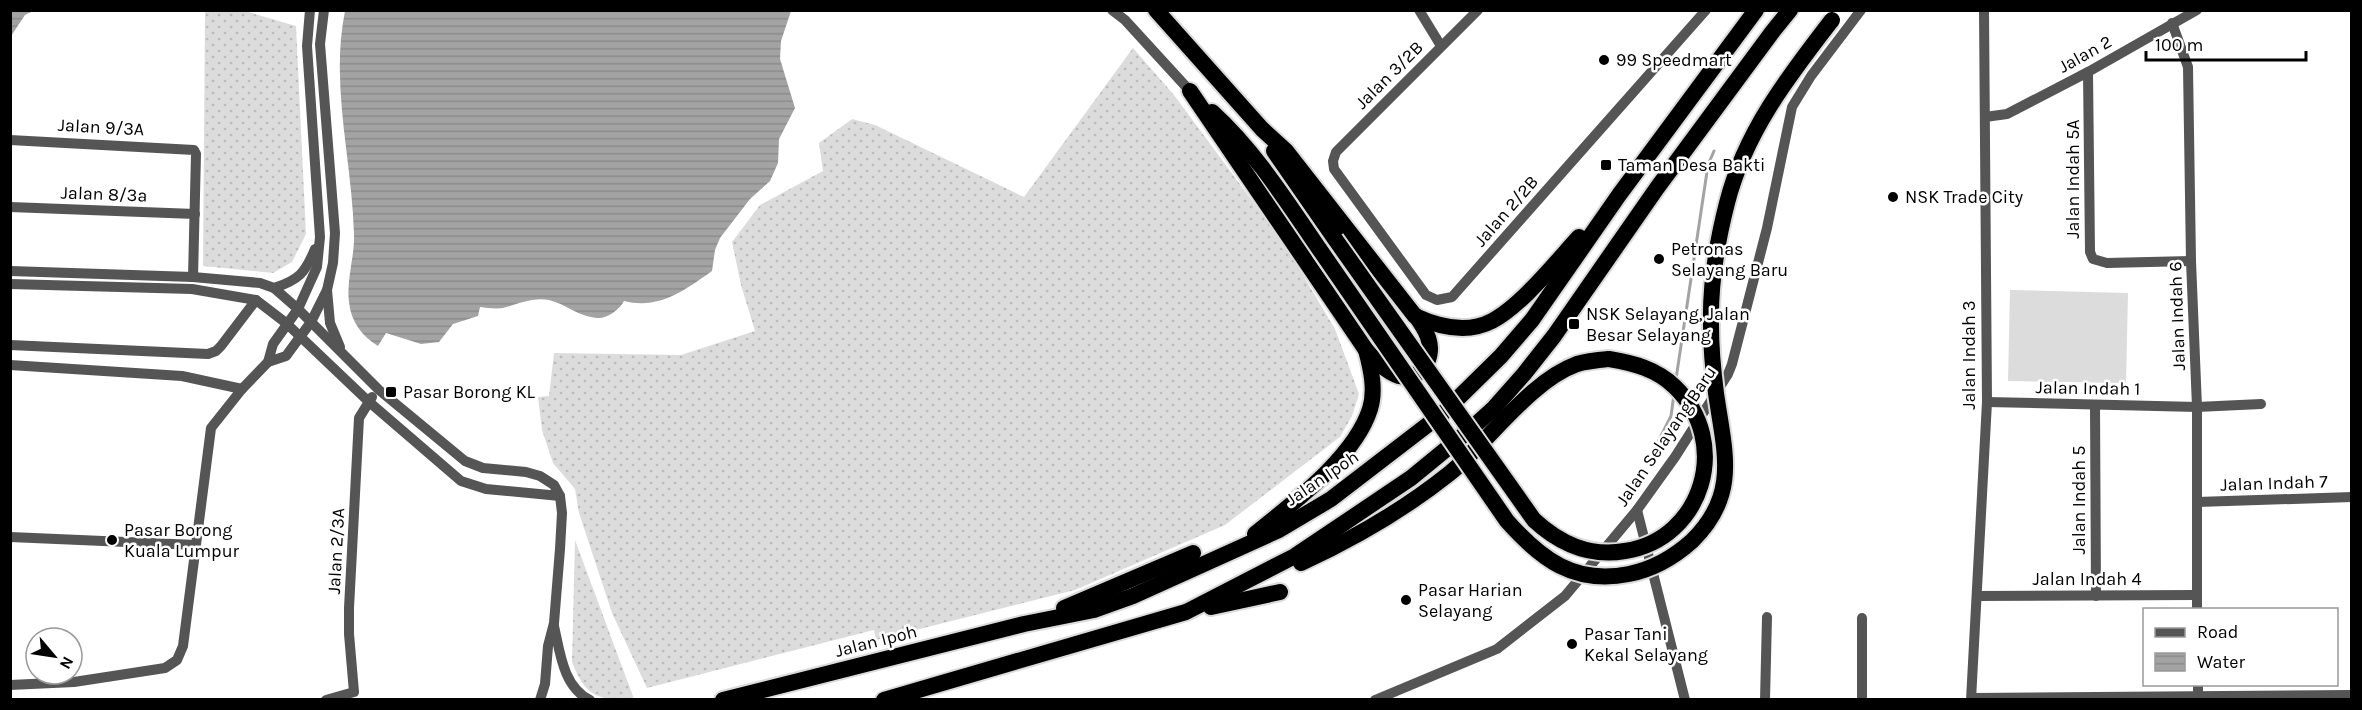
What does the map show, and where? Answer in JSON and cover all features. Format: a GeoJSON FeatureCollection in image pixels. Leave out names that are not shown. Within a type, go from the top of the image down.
{"type":"FeatureCollection","features":[{"type":"Feature","properties":{"kind":"highway","name":"Jalan Ipoh"},"geometry":{"type":"LineString","coordinates":[[723,699],[1024,624],[1094,610],[1134,596],[1243,544],[1278,530],[1331,499],[1416,435],[1460,398],[1501,357],[1532,320],[1619,195],[1756,10]]}},
{"type":"Feature","properties":{"kind":"highway"},"geometry":{"type":"LineString","coordinates":[[1186,612],[1295,556],[1362,512],[1448,449],[1493,409],[1554,336],[1657,188],[1790,10]]}},
{"type":"Feature","properties":{"kind":"highway"},"geometry":{"type":"LineString","coordinates":[[1163,14],[1263,129],[1286,151],[1425,329],[1430,342],[1430,353],[1419,374],[1410,377],[1399,376],[1388,370],[1366,350],[1190,91]]}},
{"type":"Feature","properties":{"kind":"highway"},"geometry":{"type":"LineString","coordinates":[[1190,91],[1232,130],[1285,199],[1507,521],[1541,556],[1556,564],[1589,576],[1623,576],[1656,566],[1671,558],[1700,532],[1716,509],[1724,486],[1726,460],[1716,393],[1711,326],[1712,295],[1723,223],[1737,171],[1766,110],[1836,15]]}},
{"type":"Feature","properties":{"kind":"highway"},"geometry":{"type":"LineString","coordinates":[[1228,592],[1314,557],[1376,523],[1449,473],[1520,406],[1558,374],[1578,364],[1609,359],[1643,367],[1674,386],[1693,410],[1704,440],[1705,454],[1701,483],[1695,499],[1681,520],[1652,544],[1611,554],[1589,552],[1568,545],[1548,533],[1534,520],[1412,351],[1279,159],[1263,129]]}},
{"type":"Feature","properties":{"kind":"highway"},"geometry":{"type":"LineString","coordinates":[[1415,316],[1432,324],[1452,328],[1473,327],[1492,321],[1542,277],[1619,195]]}},
{"type":"Feature","properties":{"kind":"highway"},"geometry":{"type":"LineString","coordinates":[[1243,544],[1335,464],[1350,448],[1370,408],[1371,370],[1366,350]]}},
{"type":"Feature","properties":{"kind":"highway"},"geometry":{"type":"LineString","coordinates":[[1024,624],[1193,553]]}},
{"type":"Feature","properties":{"kind":"highway"},"geometry":{"type":"LineString","coordinates":[[884,699],[1186,612],[1280,592]]}},
{"type":"Feature","properties":{"kind":"street"},"geometry":{"type":"LineString","coordinates":[[268,362],[273,344],[298,309],[317,267],[320,237],[306,46],[310,10]]}},
{"type":"Feature","properties":{"kind":"street"},"geometry":{"type":"LineString","coordinates":[[10,685],[101,679],[165,668],[177,660],[183,646],[211,428],[242,389],[268,362],[285,356],[311,322],[327,290],[333,263],[335,233],[320,44],[324,10]]}},
{"type":"Feature","properties":{"kind":"street"},"geometry":{"type":"LineString","coordinates":[[1112,10],[1125,20],[1190,91]]}},
{"type":"Feature","properties":{"kind":"street"},"geometry":{"type":"LineString","coordinates":[[1419,10],[1441,46]]}},
{"type":"Feature","properties":{"kind":"street","name":"Jalan 3/2B"},"geometry":{"type":"LineString","coordinates":[[1334,169],[1333,161],[1336,152],[1478,10]]}},
{"type":"Feature","properties":{"kind":"street","name":"Jalan 2/2B"},"geometry":{"type":"LineString","coordinates":[[1334,169],[1426,295],[1437,300],[1452,297],[1706,10]]}},
{"type":"Feature","properties":{"kind":"street","name":"Jalan Selayang Baru"},"geometry":{"type":"LineString","coordinates":[[1376,699],[1497,649],[1565,596],[1637,510],[1675,457],[1728,374],[1762,248],[1792,107],[1811,76],[1861,10]]}},
{"type":"Feature","properties":{"kind":"street","name":"Jalan Indah 3"},"geometry":{"type":"LineString","coordinates":[[1984,10],[1987,402],[1972,699],[2198,699],[2352,695]]}},
{"type":"Feature","properties":{"kind":"street","name":"Jalan 2"},"geometry":{"type":"LineString","coordinates":[[1985,117],[2007,114],[2088,72],[2197,10]]}},
{"type":"Feature","properties":{"kind":"street","name":"Jalan Indah 6"},"geometry":{"type":"LineString","coordinates":[[2172,23],[2188,67],[2191,261],[2197,407],[2197,608]]}},
{"type":"Feature","properties":{"kind":"street","name":"Jalan Indah 5A"},"geometry":{"type":"LineString","coordinates":[[2088,72],[2090,252],[2093,259],[2107,263],[2191,261]]}},
{"type":"Feature","properties":{"kind":"street","name":"Jalan 9/3A"},"geometry":{"type":"LineString","coordinates":[[10,140],[190,148],[196,154],[195,214]]}},
{"type":"Feature","properties":{"kind":"street","name":"Jalan 8/3a"},"geometry":{"type":"LineString","coordinates":[[10,207],[195,214]]}},
{"type":"Feature","properties":{"kind":"street"},"geometry":{"type":"LineString","coordinates":[[193,277],[195,214]]}},
{"type":"Feature","properties":{"kind":"street"},"geometry":{"type":"LineString","coordinates":[[274,288],[292,281],[307,269],[320,237]]}},
{"type":"Feature","properties":{"kind":"street"},"geometry":{"type":"LineString","coordinates":[[10,271],[193,277],[260,283],[274,288],[379,390],[465,461],[483,468],[526,471],[554,485],[560,496],[562,513],[554,623],[548,646],[545,684],[540,699]]}},
{"type":"Feature","properties":{"kind":"street"},"geometry":{"type":"LineString","coordinates":[[10,284],[192,289],[256,300],[286,323],[368,401],[461,481],[486,489],[560,496]]}},
{"type":"Feature","properties":{"kind":"street"},"geometry":{"type":"LineString","coordinates":[[327,290],[330,322],[337,341],[349,360]]}},
{"type":"Feature","properties":{"kind":"street"},"geometry":{"type":"LineString","coordinates":[[10,345],[208,354],[221,346],[256,300]]}},
{"type":"Feature","properties":{"kind":"street"},"geometry":{"type":"LineString","coordinates":[[10,365],[182,376],[242,389]]}},
{"type":"Feature","properties":{"kind":"street","name":"Jalan 2/3A"},"geometry":{"type":"LineString","coordinates":[[326,699],[354,692],[349,608],[359,418],[368,401],[379,390]]}},
{"type":"Feature","properties":{"kind":"street","name":"Jalan Indah 1"},"geometry":{"type":"LineString","coordinates":[[1987,402],[2197,407],[2261,404]]}},
{"type":"Feature","properties":{"kind":"street","name":"Jalan Indah 5"},"geometry":{"type":"LineString","coordinates":[[2095,405],[2096,596]]}},
{"type":"Feature","properties":{"kind":"street","name":"Jalan Indah 7"},"geometry":{"type":"LineString","coordinates":[[2197,502],[2352,497]]}},
{"type":"Feature","properties":{"kind":"street"},"geometry":{"type":"LineString","coordinates":[[1637,510],[1685,699]]}},
{"type":"Feature","properties":{"kind":"street"},"geometry":{"type":"LineString","coordinates":[[10,537],[196,545]]}},
{"type":"Feature","properties":{"kind":"street","name":"Jalan Indah 4"},"geometry":{"type":"LineString","coordinates":[[1977,596],[2197,595]]}},
{"type":"Feature","properties":{"kind":"street"},"geometry":{"type":"LineString","coordinates":[[1765,699],[1767,617]]}},
{"type":"Feature","properties":{"kind":"street"},"geometry":{"type":"LineString","coordinates":[[1862,618],[1862,699]]}},
{"type":"Feature","properties":{"kind":"street"},"geometry":{"type":"LineString","coordinates":[[554,623],[563,663],[571,683],[582,696],[590,699]]}},
{"type":"Feature","properties":{"kind":"shaded area"},"geometry":{"type":"Polygon","coordinates":[[[205,11],[245,11],[296,26],[306,234],[292,262],[273,273],[203,266],[205,11]]]}},
{"type":"Feature","properties":{"kind":"shaded area"},"geometry":{"type":"Polygon","coordinates":[[[1133,48],[1174,95],[1285,245],[1335,329],[1359,394],[1352,416],[1340,437],[1225,525],[1075,590],[876,640],[874,630],[647,688],[612,613],[579,513],[575,489],[553,463],[542,430],[538,397],[549,396],[554,353],[681,355],[755,331],[741,285],[732,242],[760,205],[823,171],[819,143],[852,119],[875,125],[1024,197],[1133,48]]]}},
{"type":"Feature","properties":{"kind":"shaded area"},"geometry":{"type":"Polygon","coordinates":[[[2010,290],[2128,293],[2126,383],[2008,381],[2010,290]]]}},
{"type":"Feature","properties":{"kind":"shaded area"},"geometry":{"type":"Polygon","coordinates":[[[575,540],[634,699],[611,699],[588,690],[572,662],[575,540]]]}},
{"type":"Feature","properties":{"kind":"water"},"geometry":{"type":"Polygon","coordinates":[[[11,10],[33,11],[25,15],[11,36],[11,10]]]}},
{"type":"Feature","properties":{"kind":"water"},"geometry":{"type":"Polygon","coordinates":[[[345,11],[791,11],[781,41],[780,59],[795,108],[779,139],[778,163],[770,181],[750,199],[720,238],[715,250],[712,271],[682,291],[649,303],[624,301],[613,313],[601,318],[590,317],[543,299],[503,308],[480,307],[478,316],[453,324],[439,342],[421,344],[386,333],[378,346],[358,328],[349,302],[354,234],[341,94],[341,39],[345,11]]]}},
{"type":"Feature","properties":{"kind":"waterway"},"geometry":{"type":"LineString","coordinates":[[1676,379],[1708,165],[1714,151]]}},
{"type":"Feature","properties":{"kind":"waterway"},"geometry":{"type":"LineString","coordinates":[[1648,462],[1671,416],[1674,394]]}},
{"type":"Feature","properties":{"kind":"place","name":"99 Speedmart"},"geometry":{"type":"Point","coordinates":[1604,60]}},
{"type":"Feature","properties":{"kind":"place","name":"Taman Desa Bakti"},"geometry":{"type":"Point","coordinates":[1606,165]}},
{"type":"Feature","properties":{"kind":"place","name":"NSK Trade City"},"geometry":{"type":"Point","coordinates":[1893,197]}},
{"type":"Feature","properties":{"kind":"place","name":"Petronas Selayang Baru"},"geometry":{"type":"Point","coordinates":[1659,259]}},
{"type":"Feature","properties":{"kind":"place","name":"NSK Selayang, Jalan Besar Selayang"},"geometry":{"type":"Point","coordinates":[1574,324]}},
{"type":"Feature","properties":{"kind":"place","name":"Pasar Borong KL"},"geometry":{"type":"Point","coordinates":[391,392]}},
{"type":"Feature","properties":{"kind":"place","name":"Pasar Borong Kuala Lumpur"},"geometry":{"type":"Point","coordinates":[112,540]}},
{"type":"Feature","properties":{"kind":"place","name":"Pasar Harian Selayang"},"geometry":{"type":"Point","coordinates":[1406,600]}},
{"type":"Feature","properties":{"kind":"place","name":"Pasar Tani Kekal Selayang"},"geometry":{"type":"Point","coordinates":[1572,644]}}]}
